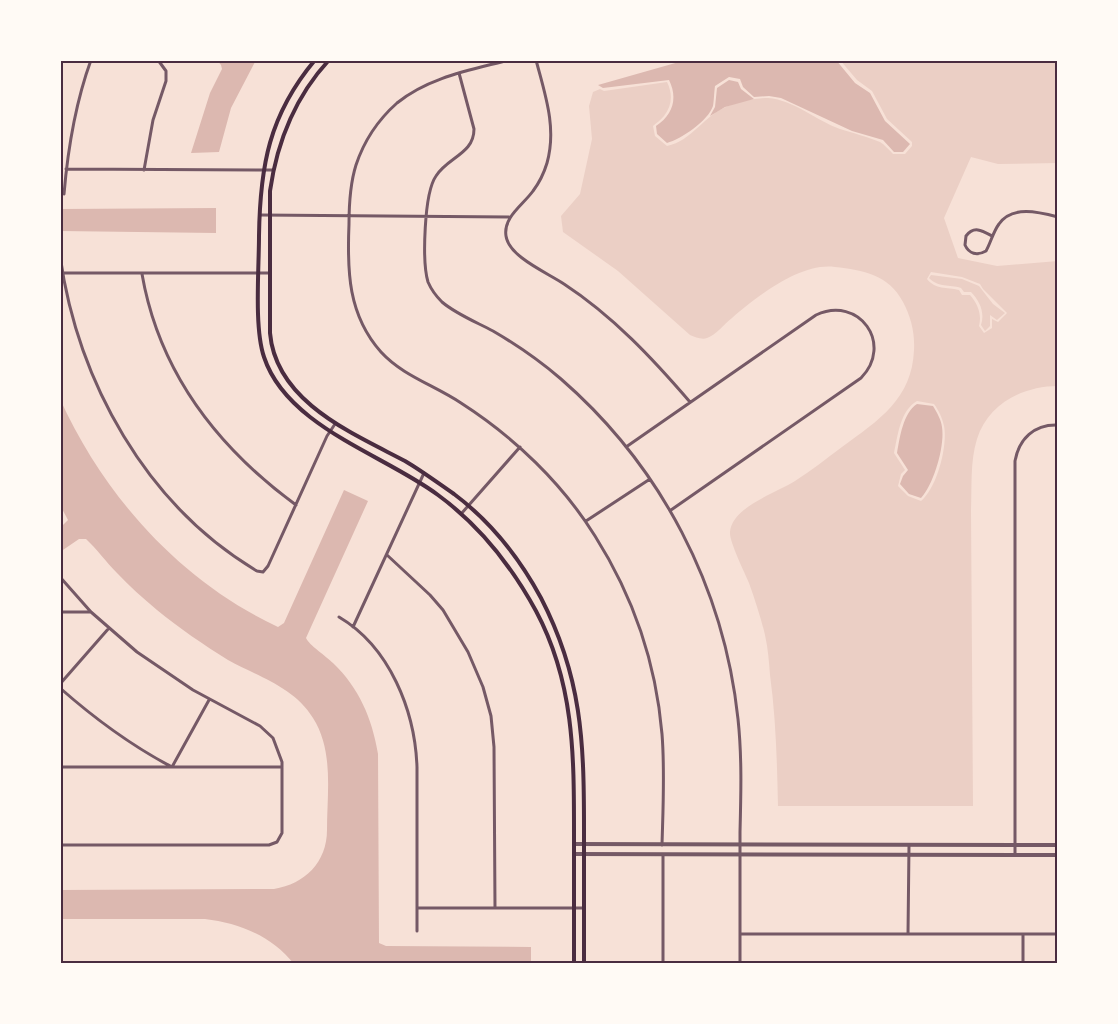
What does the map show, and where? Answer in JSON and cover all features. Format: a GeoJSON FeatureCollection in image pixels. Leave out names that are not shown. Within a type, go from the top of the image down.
{"type":"FeatureCollection","features":[{"type":"Feature","properties":{"kind":"main road"},"geometry":{"type":"LineString","coordinates":[[315,60],[296,86],[280,114],[270,140],[263,170],[259,273],[260,334],[265,361],[275,380],[289,396],[330,432],[420,482],[461,514],[515,576],[537,615],[554,651],[565,691],[571,727],[574,964]]}},
{"type":"Feature","properties":{"kind":"main road"},"geometry":{"type":"LineString","coordinates":[[329,60],[300,99],[288,122],[273,170],[270,215],[270,333],[276,360],[285,377],[335,424],[424,473],[468,506],[492,530],[520,565],[541,598],[562,644],[576,693],[583,742],[584,964]]}},
{"type":"Feature","properties":{"kind":"street"},"geometry":{"type":"LineString","coordinates":[[64,194],[74,120],[91,60]]}},
{"type":"Feature","properties":{"kind":"street"},"geometry":{"type":"LineString","coordinates":[[144,170],[153,120],[166,81],[166,70],[158,60]]}},
{"type":"Feature","properties":{"kind":"street"},"geometry":{"type":"LineString","coordinates":[[315,60],[323,67]]}},
{"type":"Feature","properties":{"kind":"street"},"geometry":{"type":"LineString","coordinates":[[509,60],[436,80],[416,90],[397,103],[375,128],[356,164],[352,182],[348,267],[351,296],[358,317],[371,339],[383,353],[401,369],[459,401],[497,428],[520,447],[556,484],[586,521],[620,579],[639,624],[651,663],[662,733],[663,964]]}},
{"type":"Feature","properties":{"kind":"street"},"geometry":{"type":"LineString","coordinates":[[536,60],[550,113],[549,153],[537,184],[509,217],[506,229],[508,243],[515,253],[600,311],[645,352],[690,402]]}},
{"type":"Feature","properties":{"kind":"street"},"geometry":{"type":"LineString","coordinates":[[459,73],[474,129],[474,137],[471,146],[465,152],[442,168],[428,195],[427,275],[429,283],[444,303],[537,360],[582,398],[626,447],[650,479],[688,543],[708,588],[724,637],[739,732],[740,964]]}},
{"type":"Feature","properties":{"kind":"street"},"geometry":{"type":"LineString","coordinates":[[66,170],[273,170]]}},
{"type":"Feature","properties":{"kind":"street"},"geometry":{"type":"LineString","coordinates":[[992,236],[980,230],[972,230],[966,236],[965,244],[970,252],[982,253],[988,247],[998,225],[1008,215],[1019,212],[1058,217]]}},
{"type":"Feature","properties":{"kind":"street"},"geometry":{"type":"LineString","coordinates":[[260,215],[509,217]]}},
{"type":"Feature","properties":{"kind":"street"},"geometry":{"type":"LineString","coordinates":[[60,256],[74,326],[107,408],[141,462],[167,495],[202,529],[238,559],[257,571],[263,572],[268,566],[335,424]]}},
{"type":"Feature","properties":{"kind":"street"},"geometry":{"type":"LineString","coordinates":[[62,273],[270,273]]}},
{"type":"Feature","properties":{"kind":"street"},"geometry":{"type":"LineString","coordinates":[[142,274],[161,341],[189,396],[206,421],[243,462],[296,505]]}},
{"type":"Feature","properties":{"kind":"street"},"geometry":{"type":"LineString","coordinates":[[626,447],[824,311],[840,310],[861,319],[870,332],[874,354],[869,368],[861,378],[670,510]]}},
{"type":"Feature","properties":{"kind":"street"},"geometry":{"type":"LineString","coordinates":[[1015,855],[1015,461],[1020,444],[1031,432],[1048,425],[1057,425]]}},
{"type":"Feature","properties":{"kind":"street"},"geometry":{"type":"LineString","coordinates":[[461,514],[520,447]]}},
{"type":"Feature","properties":{"kind":"street"},"geometry":{"type":"LineString","coordinates":[[353,627],[424,473]]}},
{"type":"Feature","properties":{"kind":"street"},"geometry":{"type":"LineString","coordinates":[[586,521],[650,479]]}},
{"type":"Feature","properties":{"kind":"street"},"geometry":{"type":"LineString","coordinates":[[387,555],[443,610],[468,652],[483,687],[491,716],[494,747],[495,908]]}},
{"type":"Feature","properties":{"kind":"street"},"geometry":{"type":"LineString","coordinates":[[60,577],[91,612],[155,665],[209,700],[267,732],[278,746],[282,767],[282,833],[277,842],[269,845],[60,845]]}},
{"type":"Feature","properties":{"kind":"street"},"geometry":{"type":"LineString","coordinates":[[60,612],[91,612]]}},
{"type":"Feature","properties":{"kind":"street"},"geometry":{"type":"LineString","coordinates":[[339,617],[353,627],[381,658],[394,679],[414,731],[417,767],[417,930]]}},
{"type":"Feature","properties":{"kind":"street"},"geometry":{"type":"LineString","coordinates":[[109,628],[60,686],[110,728],[149,755],[172,767]]}},
{"type":"Feature","properties":{"kind":"street"},"geometry":{"type":"LineString","coordinates":[[172,767],[209,700]]}},
{"type":"Feature","properties":{"kind":"street"},"geometry":{"type":"LineString","coordinates":[[60,767],[282,767]]}},
{"type":"Feature","properties":{"kind":"street"},"geometry":{"type":"LineString","coordinates":[[574,844],[1058,845]]}},
{"type":"Feature","properties":{"kind":"street"},"geometry":{"type":"LineString","coordinates":[[908,934],[909,845]]}},
{"type":"Feature","properties":{"kind":"street"},"geometry":{"type":"LineString","coordinates":[[574,854],[1058,855]]}},
{"type":"Feature","properties":{"kind":"street"},"geometry":{"type":"LineString","coordinates":[[417,908],[584,908]]}},
{"type":"Feature","properties":{"kind":"street"},"geometry":{"type":"LineString","coordinates":[[741,934],[1058,934]]}},
{"type":"Feature","properties":{"kind":"street"},"geometry":{"type":"LineString","coordinates":[[1023,934],[1023,964]]}},
{"type":"Feature","properties":{"kind":"street"},"geometry":{"type":"LineString","coordinates":[[60,963],[198,964]]}},
{"type":"Feature","properties":{"kind":"shaded area"},"geometry":{"type":"Polygon","coordinates":[[[217,60],[256,60],[231,108],[219,152],[191,153],[210,93],[222,69],[217,60]]]}},
{"type":"Feature","properties":{"kind":"shaded area"},"geometry":{"type":"Polygon","coordinates":[[[686,60],[836,60],[855,83],[870,93],[885,121],[910,144],[903,152],[894,152],[883,140],[852,131],[781,98],[754,97],[743,87],[740,79],[729,77],[715,86],[713,106],[706,118],[679,138],[667,143],[657,134],[656,126],[666,117],[672,106],[673,93],[669,80],[603,88],[598,85],[686,60]]]}},
{"type":"Feature","properties":{"kind":"shaded area"},"geometry":{"type":"Polygon","coordinates":[[[840,60],[1058,60],[1058,163],[998,164],[971,157],[944,218],[958,258],[997,266],[1058,261],[1058,386],[1032,389],[1008,399],[998,407],[982,427],[973,456],[971,510],[973,806],[778,806],[775,724],[766,640],[751,589],[730,536],[733,523],[746,508],[813,469],[881,417],[900,395],[912,367],[914,344],[910,319],[897,293],[883,280],[865,272],[835,267],[808,270],[766,291],[714,334],[701,338],[690,335],[618,271],[563,232],[561,216],[580,194],[592,139],[589,106],[593,92],[600,89],[604,91],[667,82],[670,104],[664,116],[653,126],[655,136],[667,146],[684,139],[712,115],[728,106],[748,100],[768,98],[787,103],[840,129],[880,142],[893,154],[905,154],[912,146],[912,142],[887,119],[872,91],[857,80],[840,60]],[[931,272],[927,279],[934,285],[959,290],[962,295],[970,295],[979,310],[979,326],[984,333],[992,328],[992,319],[998,322],[1007,313],[980,284],[962,277],[931,272]],[[917,401],[911,405],[903,417],[894,453],[905,470],[901,474],[898,486],[908,496],[921,501],[932,486],[940,466],[945,434],[942,420],[934,404],[917,401]]]}},
{"type":"Feature","properties":{"kind":"shaded area"},"geometry":{"type":"Polygon","coordinates":[[[729,80],[738,82],[741,89],[754,99],[725,107],[710,116],[715,107],[717,88],[729,80]]]}},
{"type":"Feature","properties":{"kind":"shaded area"},"geometry":{"type":"Polygon","coordinates":[[[216,208],[216,233],[60,231],[60,209],[216,208]]]}},
{"type":"Feature","properties":{"kind":"shaded area"},"geometry":{"type":"Polygon","coordinates":[[[931,275],[962,279],[979,286],[993,304],[1005,313],[997,320],[990,315],[990,326],[985,331],[981,325],[981,307],[971,292],[940,285],[929,278],[931,275]]]}},
{"type":"Feature","properties":{"kind":"shaded area"},"geometry":{"type":"Polygon","coordinates":[[[60,399],[99,469],[122,502],[149,532],[209,586],[242,608],[278,627],[284,623],[344,490],[368,501],[306,638],[333,663],[350,683],[363,704],[372,728],[378,754],[379,943],[386,946],[531,947],[531,964],[294,964],[276,946],[254,932],[218,921],[205,919],[60,919],[60,890],[274,889],[295,882],[312,870],[326,842],[328,772],[320,731],[305,707],[296,698],[275,684],[228,660],[174,623],[126,583],[86,539],[79,539],[60,552],[60,528],[68,520],[60,505],[60,399]]]}},
{"type":"Feature","properties":{"kind":"shaded area"},"geometry":{"type":"Polygon","coordinates":[[[917,404],[933,406],[942,427],[940,454],[930,484],[921,498],[909,494],[900,484],[908,470],[897,453],[905,419],[917,404]]]}}]}
